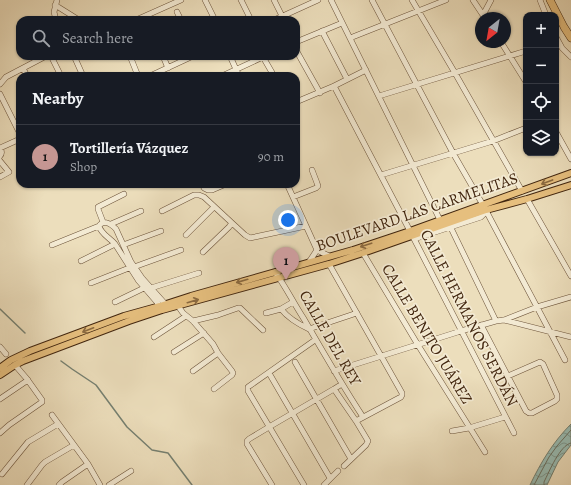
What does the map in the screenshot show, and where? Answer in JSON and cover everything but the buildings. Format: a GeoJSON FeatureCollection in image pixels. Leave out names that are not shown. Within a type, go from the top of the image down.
{"type":"FeatureCollection","features":[{"type":"Feature","properties":{"kind":"highway"},"geometry":{"type":"LineString","coordinates":[[550,0],[571,38]]}},
{"type":"Feature","properties":{"kind":"main road","name":"BOULEVARD LAS CARMELITAS"},"geometry":{"type":"LineString","coordinates":[[277,275],[309,262],[411,233],[484,207],[571,173]]}},
{"type":"Feature","properties":{"kind":"main road","name":"BOULEVARD LAS CARMELITAS"},"geometry":{"type":"LineString","coordinates":[[0,376],[15,365],[164,307],[277,275],[329,264],[363,253],[440,220],[484,207],[527,199],[571,185]]}},
{"type":"Feature","properties":{"kind":"main road"},"geometry":{"type":"LineString","coordinates":[[550,192],[557,193],[571,189]]}},
{"type":"Feature","properties":{"kind":"main road","name":"BOULEVARD LAS CARMELITAS"},"geometry":{"type":"LineString","coordinates":[[0,368],[11,360],[30,351],[124,316],[164,307]]}},
{"type":"Feature","properties":{"kind":"street"},"geometry":{"type":"LineString","coordinates":[[145,16],[181,0]]}},
{"type":"Feature","properties":{"kind":"street"},"geometry":{"type":"LineString","coordinates":[[205,0],[213,16]]}},
{"type":"Feature","properties":{"kind":"street"},"geometry":{"type":"LineString","coordinates":[[241,0],[249,16]]}},
{"type":"Feature","properties":{"kind":"street"},"geometry":{"type":"LineString","coordinates":[[274,0],[282,16],[318,0]]}},
{"type":"Feature","properties":{"kind":"street"},"geometry":{"type":"LineString","coordinates":[[331,0],[440,220]]}},
{"type":"Feature","properties":{"kind":"street"},"geometry":{"type":"LineString","coordinates":[[372,0],[565,360]]}},
{"type":"Feature","properties":{"kind":"street"},"geometry":{"type":"LineString","coordinates":[[412,0],[522,191]]}},
{"type":"Feature","properties":{"kind":"street"},"geometry":{"type":"LineString","coordinates":[[350,38],[446,0]]}},
{"type":"Feature","properties":{"kind":"street"},"geometry":{"type":"LineString","coordinates":[[473,0],[481,12]]}},
{"type":"Feature","properties":{"kind":"street"},"geometry":{"type":"LineString","coordinates":[[486,12],[491,0]]}},
{"type":"Feature","properties":{"kind":"street"},"geometry":{"type":"LineString","coordinates":[[540,0],[545,12]]}},
{"type":"Feature","properties":{"kind":"street"},"geometry":{"type":"LineString","coordinates":[[55,16],[54,12],[56,3],[74,16]]}},
{"type":"Feature","properties":{"kind":"street"},"geometry":{"type":"LineString","coordinates":[[178,12],[180,16]]}},
{"type":"Feature","properties":{"kind":"street"},"geometry":{"type":"LineString","coordinates":[[300,40],[342,23]]}},
{"type":"Feature","properties":{"kind":"street"},"geometry":{"type":"LineString","coordinates":[[322,31],[347,79]]}},
{"type":"Feature","properties":{"kind":"street"},"geometry":{"type":"LineString","coordinates":[[559,43],[571,57]]}},
{"type":"Feature","properties":{"kind":"street"},"geometry":{"type":"LineString","coordinates":[[505,48],[523,77]]}},
{"type":"Feature","properties":{"kind":"street"},"geometry":{"type":"LineString","coordinates":[[379,96],[523,52]]}},
{"type":"Feature","properties":{"kind":"street"},"geometry":{"type":"LineString","coordinates":[[300,57],[320,92]]}},
{"type":"Feature","properties":{"kind":"street"},"geometry":{"type":"LineString","coordinates":[[0,84],[6,77],[38,60]]}},
{"type":"Feature","properties":{"kind":"street"},"geometry":{"type":"LineString","coordinates":[[54,60],[59,72]]}},
{"type":"Feature","properties":{"kind":"street"},"geometry":{"type":"LineString","coordinates":[[76,60],[81,72]]}},
{"type":"Feature","properties":{"kind":"street"},"geometry":{"type":"LineString","coordinates":[[132,60],[136,72]]}},
{"type":"Feature","properties":{"kind":"street"},"geometry":{"type":"LineString","coordinates":[[165,60],[168,68]]}},
{"type":"Feature","properties":{"kind":"street"},"geometry":{"type":"LineString","coordinates":[[159,72],[185,60]]}},
{"type":"Feature","properties":{"kind":"street"},"geometry":{"type":"LineString","coordinates":[[232,60],[237,72]]}},
{"type":"Feature","properties":{"kind":"street"},"geometry":{"type":"LineString","coordinates":[[229,72],[255,60]]}},
{"type":"Feature","properties":{"kind":"street"},"geometry":{"type":"LineString","coordinates":[[266,60],[272,72]]}},
{"type":"Feature","properties":{"kind":"street"},"geometry":{"type":"LineString","coordinates":[[23,68],[25,72]]}},
{"type":"Feature","properties":{"kind":"street"},"geometry":{"type":"LineString","coordinates":[[300,100],[366,70]]}},
{"type":"Feature","properties":{"kind":"street","name":"CALLE HERMANOS SERDÁN"},"geometry":{"type":"LineString","coordinates":[[334,86],[514,433]]}},
{"type":"Feature","properties":{"kind":"street"},"geometry":{"type":"LineString","coordinates":[[0,94],[16,126]]}},
{"type":"Feature","properties":{"kind":"street"},"geometry":{"type":"LineString","coordinates":[[381,175],[493,141],[523,129]]}},
{"type":"Feature","properties":{"kind":"street"},"geometry":{"type":"LineString","coordinates":[[559,138],[571,160]]}},
{"type":"Feature","properties":{"kind":"street"},"geometry":{"type":"LineString","coordinates":[[0,156],[2,153],[0,148],[16,141]]}},
{"type":"Feature","properties":{"kind":"street"},"geometry":{"type":"LineString","coordinates":[[0,161],[9,172],[0,176]]}},
{"type":"Feature","properties":{"kind":"street"},"geometry":{"type":"LineString","coordinates":[[293,197],[318,186],[312,170]]}},
{"type":"Feature","properties":{"kind":"street"},"geometry":{"type":"LineString","coordinates":[[204,188],[208,190],[217,188]]}},
{"type":"Feature","properties":{"kind":"street"},"geometry":{"type":"LineString","coordinates":[[288,188],[317,250],[330,256]]}},
{"type":"Feature","properties":{"kind":"street"},"geometry":{"type":"LineString","coordinates":[[124,194],[99,206],[98,209],[101,224],[99,228],[115,244],[144,288],[164,307]]}},
{"type":"Feature","properties":{"kind":"street"},"geometry":{"type":"LineString","coordinates":[[162,211],[194,195],[199,195],[204,197],[250,238],[306,226]]}},
{"type":"Feature","properties":{"kind":"street"},"geometry":{"type":"LineString","coordinates":[[527,199],[571,276]]}},
{"type":"Feature","properties":{"kind":"street"},"geometry":{"type":"LineString","coordinates":[[186,235],[214,207]]}},
{"type":"Feature","properties":{"kind":"street","name":"BOULEVARD LAS CARMELITAS"},"geometry":{"type":"LineString","coordinates":[[411,233],[417,238],[451,228],[481,217],[484,214],[484,207]]}},
{"type":"Feature","properties":{"kind":"street"},"geometry":{"type":"LineString","coordinates":[[52,246],[101,224],[111,224],[141,211]]}},
{"type":"Feature","properties":{"kind":"street"},"geometry":{"type":"LineString","coordinates":[[203,252],[232,223]]}},
{"type":"Feature","properties":{"kind":"street"},"geometry":{"type":"LineString","coordinates":[[111,224],[118,232],[132,268],[151,288],[164,307]]}},
{"type":"Feature","properties":{"kind":"street"},"geometry":{"type":"LineString","coordinates":[[451,228],[496,320]]}},
{"type":"Feature","properties":{"kind":"street"},"geometry":{"type":"LineString","coordinates":[[123,245],[161,231]]}},
{"type":"Feature","properties":{"kind":"street"},"geometry":{"type":"LineString","coordinates":[[82,261],[115,244]]}},
{"type":"Feature","properties":{"kind":"street"},"geometry":{"type":"LineString","coordinates":[[91,283],[181,250]]}},
{"type":"Feature","properties":{"kind":"street"},"geometry":{"type":"LineString","coordinates":[[309,262],[317,250]]}},
{"type":"Feature","properties":{"kind":"street","name":"CALLE BENITO JUÁREZ"},"geometry":{"type":"LineString","coordinates":[[363,253],[485,452]]}},
{"type":"Feature","properties":{"kind":"street"},"geometry":{"type":"LineString","coordinates":[[329,264],[402,395],[401,397],[356,421]]}},
{"type":"Feature","properties":{"kind":"street"},"geometry":{"type":"LineString","coordinates":[[151,288],[199,272]]}},
{"type":"Feature","properties":{"kind":"street","name":"CALLE DEL REY"},"geometry":{"type":"LineString","coordinates":[[277,275],[362,417]]}},
{"type":"Feature","properties":{"kind":"street"},"geometry":{"type":"LineString","coordinates":[[115,302],[144,288]]}},
{"type":"Feature","properties":{"kind":"street"},"geometry":{"type":"LineString","coordinates":[[504,320],[537,307],[571,298]]}},
{"type":"Feature","properties":{"kind":"street"},"geometry":{"type":"LineString","coordinates":[[266,313],[282,309],[293,302]]}},
{"type":"Feature","properties":{"kind":"street"},"geometry":{"type":"LineString","coordinates":[[176,303],[186,316],[213,344],[233,373],[214,389]]}},
{"type":"Feature","properties":{"kind":"street"},"geometry":{"type":"LineString","coordinates":[[193,322],[240,308],[263,330]]}},
{"type":"Feature","properties":{"kind":"street"},"geometry":{"type":"LineString","coordinates":[[282,309],[290,318],[309,329],[356,313]]}},
{"type":"Feature","properties":{"kind":"street"},"geometry":{"type":"LineString","coordinates":[[154,337],[186,316]]}},
{"type":"Feature","properties":{"kind":"street"},"geometry":{"type":"LineString","coordinates":[[334,371],[496,320],[504,320],[571,337]]}},
{"type":"Feature","properties":{"kind":"street"},"geometry":{"type":"LineString","coordinates":[[481,325],[526,411],[532,413],[558,399],[543,364],[540,362],[508,376]]}},
{"type":"Feature","properties":{"kind":"street"},"geometry":{"type":"LineString","coordinates":[[174,352],[204,333]]}},
{"type":"Feature","properties":{"kind":"street"},"geometry":{"type":"LineString","coordinates":[[304,485],[248,391],[248,387],[315,340]]}},
{"type":"Feature","properties":{"kind":"street"},"geometry":{"type":"LineString","coordinates":[[0,347],[6,354]]}},
{"type":"Feature","properties":{"kind":"street"},"geometry":{"type":"LineString","coordinates":[[193,371],[218,353]]}},
{"type":"Feature","properties":{"kind":"street"},"geometry":{"type":"LineString","coordinates":[[295,362],[351,459],[344,466]]}},
{"type":"Feature","properties":{"kind":"street"},"geometry":{"type":"LineString","coordinates":[[0,433],[9,424],[41,404],[42,400],[15,365]]}},
{"type":"Feature","properties":{"kind":"street"},"geometry":{"type":"LineString","coordinates":[[269,373],[330,478]]}},
{"type":"Feature","properties":{"kind":"street"},"geometry":{"type":"LineString","coordinates":[[0,399],[28,380]]}},
{"type":"Feature","properties":{"kind":"street"},"geometry":{"type":"LineString","coordinates":[[272,485],[247,444],[247,441],[342,384]]}},
{"type":"Feature","properties":{"kind":"street","name":"CALLE DEL REY"},"geometry":{"type":"LineString","coordinates":[[334,389],[368,441],[366,445],[351,459]]}},
{"type":"Feature","properties":{"kind":"street"},"geometry":{"type":"LineString","coordinates":[[52,415],[88,464],[100,485]]}},
{"type":"Feature","properties":{"kind":"street"},"geometry":{"type":"LineString","coordinates":[[452,431],[469,428],[505,416]]}},
{"type":"Feature","properties":{"kind":"street"},"geometry":{"type":"LineString","coordinates":[[2,474],[28,442],[58,424]]}},
{"type":"Feature","properties":{"kind":"street"},"geometry":{"type":"LineString","coordinates":[[27,485],[45,462],[74,445]]}},
{"type":"Feature","properties":{"kind":"street"},"geometry":{"type":"LineString","coordinates":[[59,485],[88,464]]}},
{"type":"Feature","properties":{"kind":"street"},"geometry":{"type":"LineString","coordinates":[[108,485],[131,471]]}},
{"type":"Feature","properties":{"kind":"street"},"geometry":{"type":"LineString","coordinates":[[324,485],[338,471]]}},
{"type":"Feature","properties":{"kind":"water"},"geometry":{"type":"Polygon","coordinates":[[[571,424],[571,445],[558,462],[547,485],[530,485],[548,453],[571,424]]]}},
{"type":"Feature","properties":{"kind":"waterway"},"geometry":{"type":"LineString","coordinates":[[0,309],[25,333]]}},
{"type":"Feature","properties":{"kind":"waterway"},"geometry":{"type":"LineString","coordinates":[[61,361],[96,385],[127,427],[152,450],[168,453],[192,485]]}},
{"type":"Feature","properties":{"kind":"place","name":"Tortillería Vázquez"},"geometry":{"type":"Point","coordinates":[286,280]}}]}
